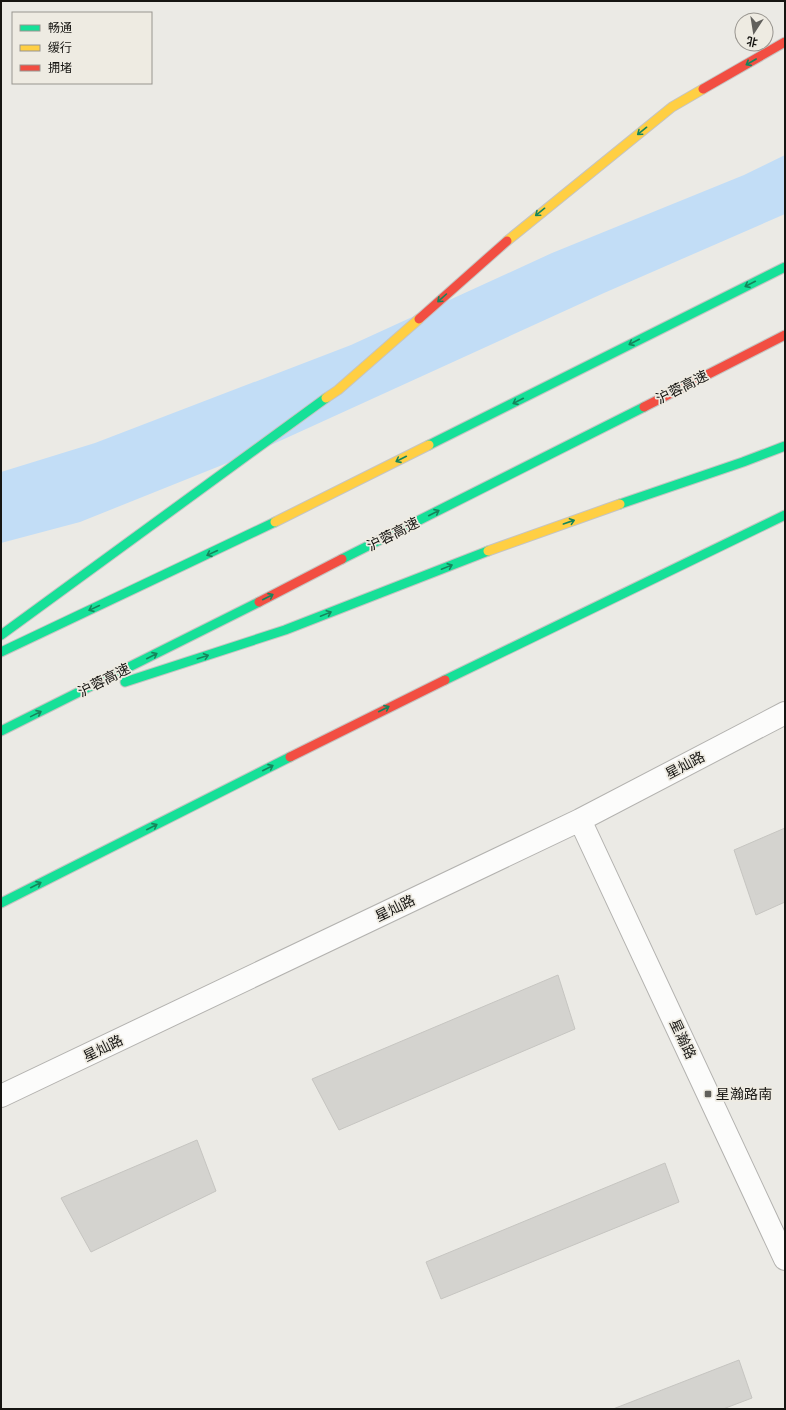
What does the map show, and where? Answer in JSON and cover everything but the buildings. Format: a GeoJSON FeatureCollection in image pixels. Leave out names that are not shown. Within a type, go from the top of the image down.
{"type":"FeatureCollection","features":[{"type":"Feature","properties":{"kind":"highway"},"geometry":{"type":"LineString","coordinates":[[1,635],[338,390],[523,227],[672,107],[785,42]]}},
{"type":"Feature","properties":{"kind":"highway"},"geometry":{"type":"LineString","coordinates":[[1,652],[247,536],[785,267]]}},
{"type":"Feature","properties":{"kind":"highway","name":"沪蓉高速"},"geometry":{"type":"LineString","coordinates":[[1,731],[785,335]]}},
{"type":"Feature","properties":{"kind":"highway"},"geometry":{"type":"LineString","coordinates":[[59,703],[285,630],[489,550],[735,465],[785,446]]}},
{"type":"Feature","properties":{"kind":"highway"},"geometry":{"type":"LineString","coordinates":[[1,903],[422,690],[785,515]]}},
{"type":"Feature","properties":{"kind":"street","name":"星灿路"},"geometry":{"type":"LineString","coordinates":[[1,1096],[580,820],[785,712]]}},
{"type":"Feature","properties":{"kind":"street","name":"星瀚路"},"geometry":{"type":"LineString","coordinates":[[580,820],[785,1259]]}},
{"type":"Feature","properties":{"kind":"water"},"geometry":{"type":"Polygon","coordinates":[[[785,155],[785,214],[604,293],[260,450],[80,522],[1,543],[1,472],[95,443],[351,345],[552,253],[744,175],[785,155]]]}},
{"type":"Feature","properties":{"kind":"traffic: fast"},"geometry":{"type":"LineString","coordinates":[[429,445],[785,267]]}},
{"type":"Feature","properties":{"kind":"traffic: fast"},"geometry":{"type":"LineString","coordinates":[[1,635],[326,398]]}},
{"type":"Feature","properties":{"kind":"traffic: fast"},"geometry":{"type":"LineString","coordinates":[[342,559],[644,407]]}},
{"type":"Feature","properties":{"kind":"traffic: fast"},"geometry":{"type":"LineString","coordinates":[[620,504],[785,446]]}},
{"type":"Feature","properties":{"kind":"traffic: fast"},"geometry":{"type":"LineString","coordinates":[[445,680],[785,515]]}},
{"type":"Feature","properties":{"kind":"traffic: fast"},"geometry":{"type":"LineString","coordinates":[[1,652],[275,522]]}},
{"type":"Feature","properties":{"kind":"traffic: fast"},"geometry":{"type":"LineString","coordinates":[[125,682],[285,630],[488,551]]}},
{"type":"Feature","properties":{"kind":"traffic: fast"},"geometry":{"type":"LineString","coordinates":[[1,731],[259,602]]}},
{"type":"Feature","properties":{"kind":"traffic: fast"},"geometry":{"type":"LineString","coordinates":[[1,903],[290,757]]}},
{"type":"Feature","properties":{"kind":"traffic: slow"},"geometry":{"type":"LineString","coordinates":[[507,241],[672,107],[703,89]]}},
{"type":"Feature","properties":{"kind":"traffic: slow"},"geometry":{"type":"LineString","coordinates":[[326,398],[338,390],[419,319]]}},
{"type":"Feature","properties":{"kind":"traffic: slow"},"geometry":{"type":"LineString","coordinates":[[275,522],[429,445]]}},
{"type":"Feature","properties":{"kind":"traffic: slow"},"geometry":{"type":"LineString","coordinates":[[488,551],[620,504]]}},
{"type":"Feature","properties":{"kind":"traffic: jam"},"geometry":{"type":"LineString","coordinates":[[703,89],[785,42]]}},
{"type":"Feature","properties":{"kind":"traffic: jam"},"geometry":{"type":"LineString","coordinates":[[419,319],[507,241]]}},
{"type":"Feature","properties":{"kind":"traffic: jam"},"geometry":{"type":"LineString","coordinates":[[644,407],[785,335]]}},
{"type":"Feature","properties":{"kind":"traffic: jam"},"geometry":{"type":"LineString","coordinates":[[259,602],[342,559]]}},
{"type":"Feature","properties":{"kind":"traffic: jam"},"geometry":{"type":"LineString","coordinates":[[290,757],[445,680]]}},
{"type":"Feature","properties":{"kind":"place","name":"星瀚路南"},"geometry":{"type":"Point","coordinates":[708,1094]}}]}
